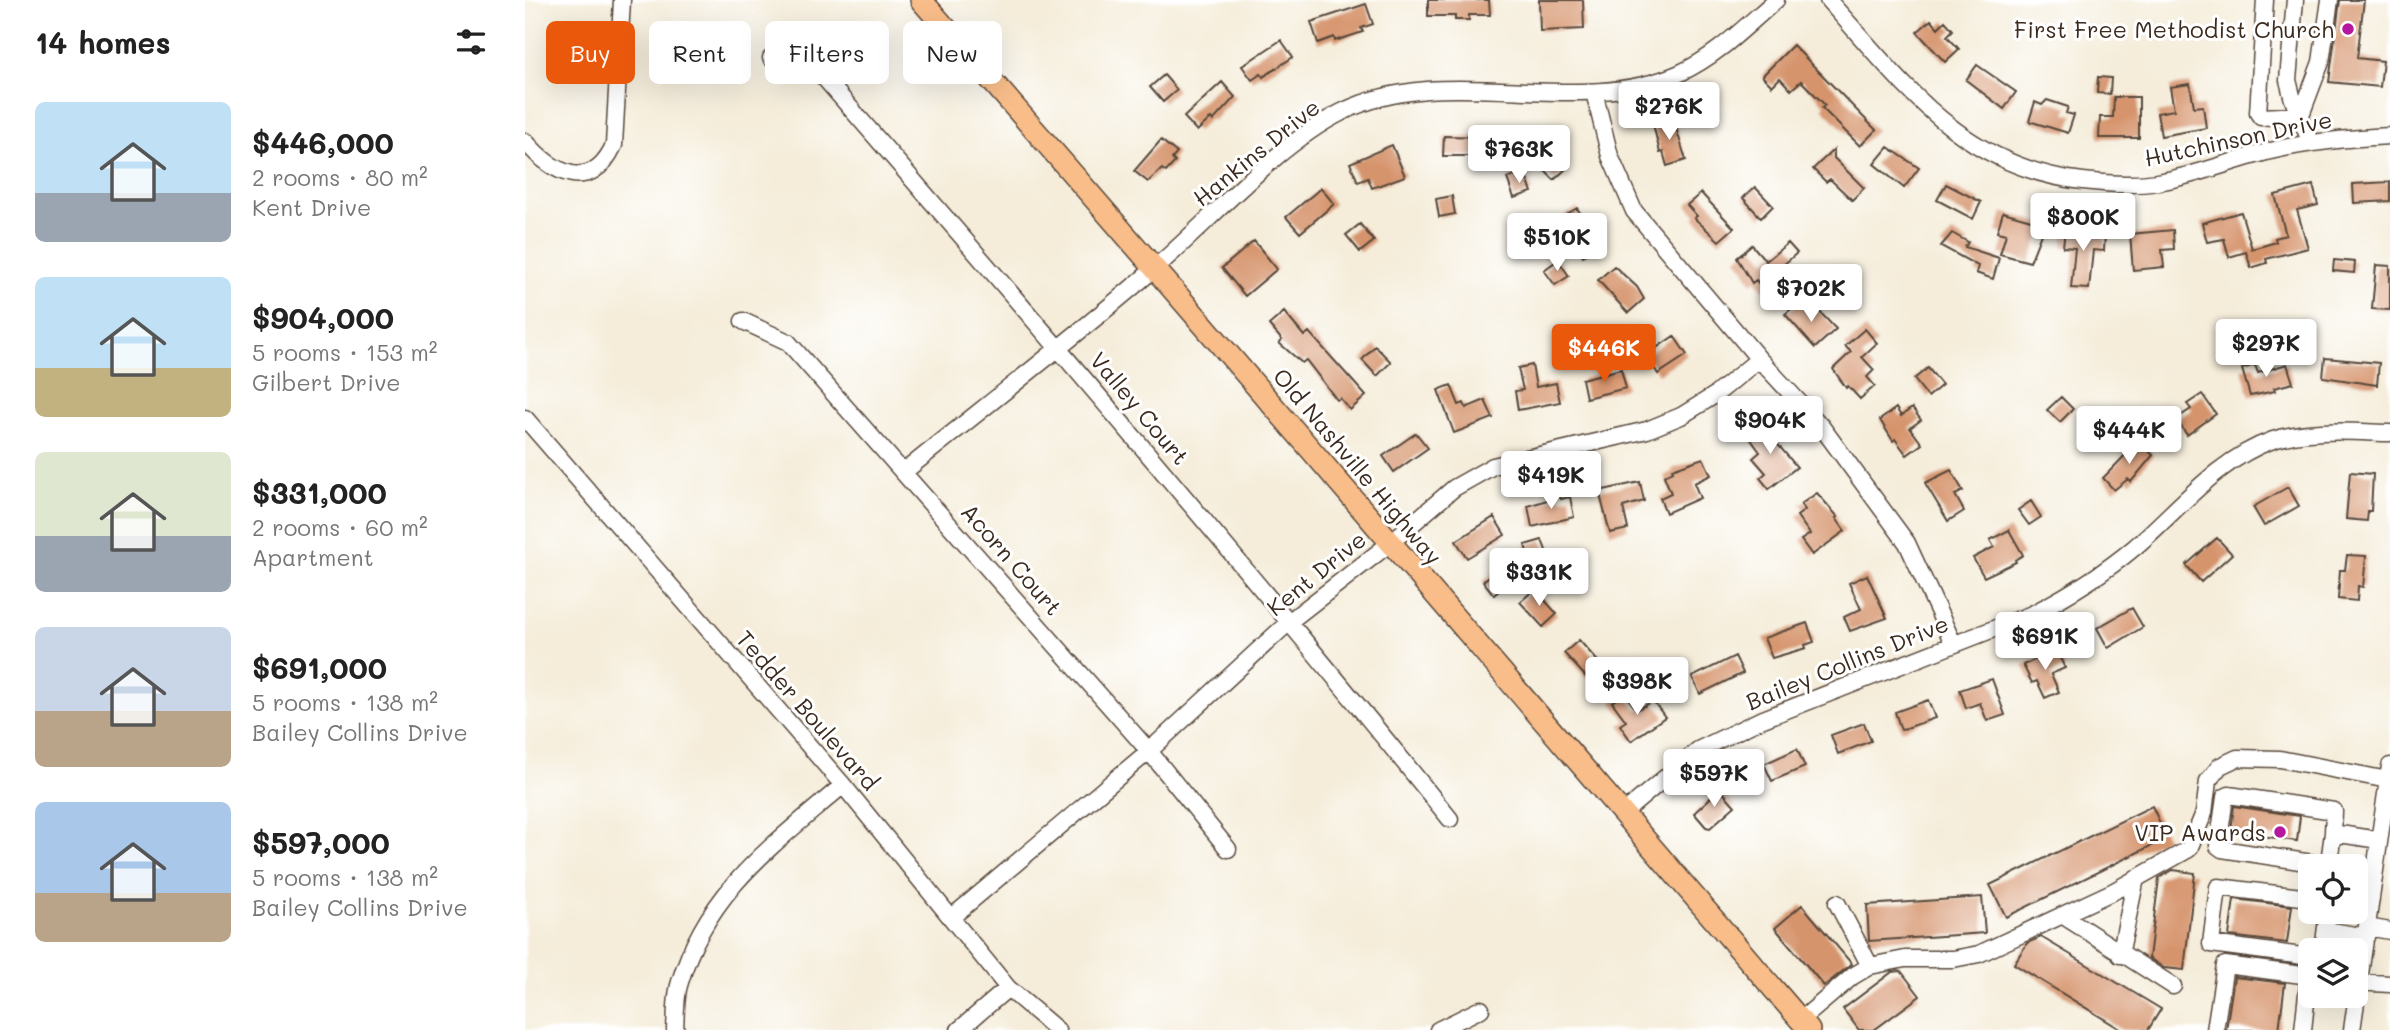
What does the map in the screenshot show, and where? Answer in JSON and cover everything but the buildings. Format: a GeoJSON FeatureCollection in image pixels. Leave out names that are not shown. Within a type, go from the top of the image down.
{"type":"FeatureCollection","features":[{"type":"Feature","properties":{"kind":"main road","name":"Old Nashville Highway"},"geometry":{"type":"LineString","coordinates":[[921,0],[1156,267],[1389,544],[1805,1025]]}},
{"type":"Feature","properties":{"kind":"street"},"geometry":{"type":"LineString","coordinates":[[525,141],[539,157],[570,176],[589,174],[607,160],[614,145],[622,0]]}},
{"type":"Feature","properties":{"kind":"street","name":"Hankins Drive"},"geometry":{"type":"LineString","coordinates":[[905,471],[1156,267],[1255,176],[1340,113],[1374,99],[1415,89],[1594,92],[1633,87],[1678,74],[1710,57],[1776,0]]}},
{"type":"Feature","properties":{"kind":"street","name":"Hutchinson Drive"},"geometry":{"type":"LineString","coordinates":[[1828,0],[1941,121],[1968,142],[2029,171],[2111,185],[2156,182],[2311,143],[2390,136]]}},
{"type":"Feature","properties":{"kind":"street"},"geometry":{"type":"LineString","coordinates":[[2265,0],[2257,113],[2261,117],[2301,115]]}},
{"type":"Feature","properties":{"kind":"street"},"geometry":{"type":"LineString","coordinates":[[2295,0],[2288,80],[2293,100],[2311,143]]}},
{"type":"Feature","properties":{"kind":"street"},"geometry":{"type":"LineString","coordinates":[[2301,115],[2321,62],[2330,0]]}},
{"type":"Feature","properties":{"kind":"street","name":"Valley Court"},"geometry":{"type":"LineString","coordinates":[[830,84],[1058,346],[1290,621],[1450,819]]}},
{"type":"Feature","properties":{"kind":"street"},"geometry":{"type":"LineString","coordinates":[[1594,92],[1610,156],[1634,211],[1759,359],[1821,426],[1907,542],[1953,643]]}},
{"type":"Feature","properties":{"kind":"street","name":"Acorn Court"},"geometry":{"type":"LineString","coordinates":[[743,321],[788,342],[905,471],[1149,751],[1227,849]]}},
{"type":"Feature","properties":{"kind":"street","name":"Kent Drive"},"geometry":{"type":"LineString","coordinates":[[953,917],[1149,751],[1290,621],[1389,544],[1454,488],[1493,466],[1647,430],[1681,416],[1715,395],[1759,359]]}},
{"type":"Feature","properties":{"kind":"street","name":"Tedder Boulevard"},"geometry":{"type":"LineString","coordinates":[[525,418],[843,785],[953,917],[1008,988],[1057,1030]]}},
{"type":"Feature","properties":{"kind":"street","name":"Bailey Collins Drive"},"geometry":{"type":"LineString","coordinates":[[1622,814],[1698,750],[1758,721],[2032,614],[2092,580],[2135,546],[2215,474],[2252,449],[2299,434],[2390,433]]}},
{"type":"Feature","properties":{"kind":"street"},"geometry":{"type":"LineString","coordinates":[[1805,1025],[1853,976],[1870,966],[1905,959],[1953,959],[1979,954],[2062,915],[2189,849],[2204,814],[2208,780],[2220,766],[2237,758],[2280,759],[2389,773],[2379,840],[2383,863],[2365,938]]}},
{"type":"Feature","properties":{"kind":"street"},"geometry":{"type":"LineString","coordinates":[[675,1030],[679,983],[704,925],[744,870],[843,785]]}},
{"type":"Feature","properties":{"kind":"street"},"geometry":{"type":"LineString","coordinates":[[2229,794],[2334,811],[2333,833],[2329,862],[2325,865],[2221,849],[2218,846],[2225,797],[2229,794]]}},
{"type":"Feature","properties":{"kind":"street"},"geometry":{"type":"LineString","coordinates":[[2333,833],[2379,840]]}},
{"type":"Feature","properties":{"kind":"street"},"geometry":{"type":"LineString","coordinates":[[2120,955],[2136,878]]}},
{"type":"Feature","properties":{"kind":"street"},"geometry":{"type":"LineString","coordinates":[[2298,897],[2218,887],[2211,944],[2298,955]]}},
{"type":"Feature","properties":{"kind":"street"},"geometry":{"type":"LineString","coordinates":[[1837,903],[1870,966]]}},
{"type":"Feature","properties":{"kind":"street"},"geometry":{"type":"LineString","coordinates":[[2062,915],[2120,955],[2173,986]]}},
{"type":"Feature","properties":{"kind":"street"},"geometry":{"type":"LineString","coordinates":[[2325,938],[2327,924]]}},
{"type":"Feature","properties":{"kind":"street"},"geometry":{"type":"LineString","coordinates":[[2326,930],[2390,930]]}},
{"type":"Feature","properties":{"kind":"street"},"geometry":{"type":"LineString","coordinates":[[2215,1030],[2225,965],[2298,971]]}},
{"type":"Feature","properties":{"kind":"street"},"geometry":{"type":"LineString","coordinates":[[2368,983],[2390,984]]}},
{"type":"Feature","properties":{"kind":"street"},"geometry":{"type":"LineString","coordinates":[[959,1030],[1008,988]]}},
{"type":"Feature","properties":{"kind":"street"},"geometry":{"type":"LineString","coordinates":[[2304,1030],[2306,1008]]}},
{"type":"Feature","properties":{"kind":"street"},"geometry":{"type":"LineString","coordinates":[[2352,1030],[2354,1008]]}},
{"type":"Feature","properties":{"kind":"street"},"geometry":{"type":"LineString","coordinates":[[1438,1030],[1481,1009]]}},
{"type":"Feature","properties":{"kind":"place","name":"First Free Methodist Church"},"geometry":{"type":"Point","coordinates":[2348,29]}},
{"type":"Feature","properties":{"kind":"place","name":"VIP Awards"},"geometry":{"type":"Point","coordinates":[2280,832]}}]}
